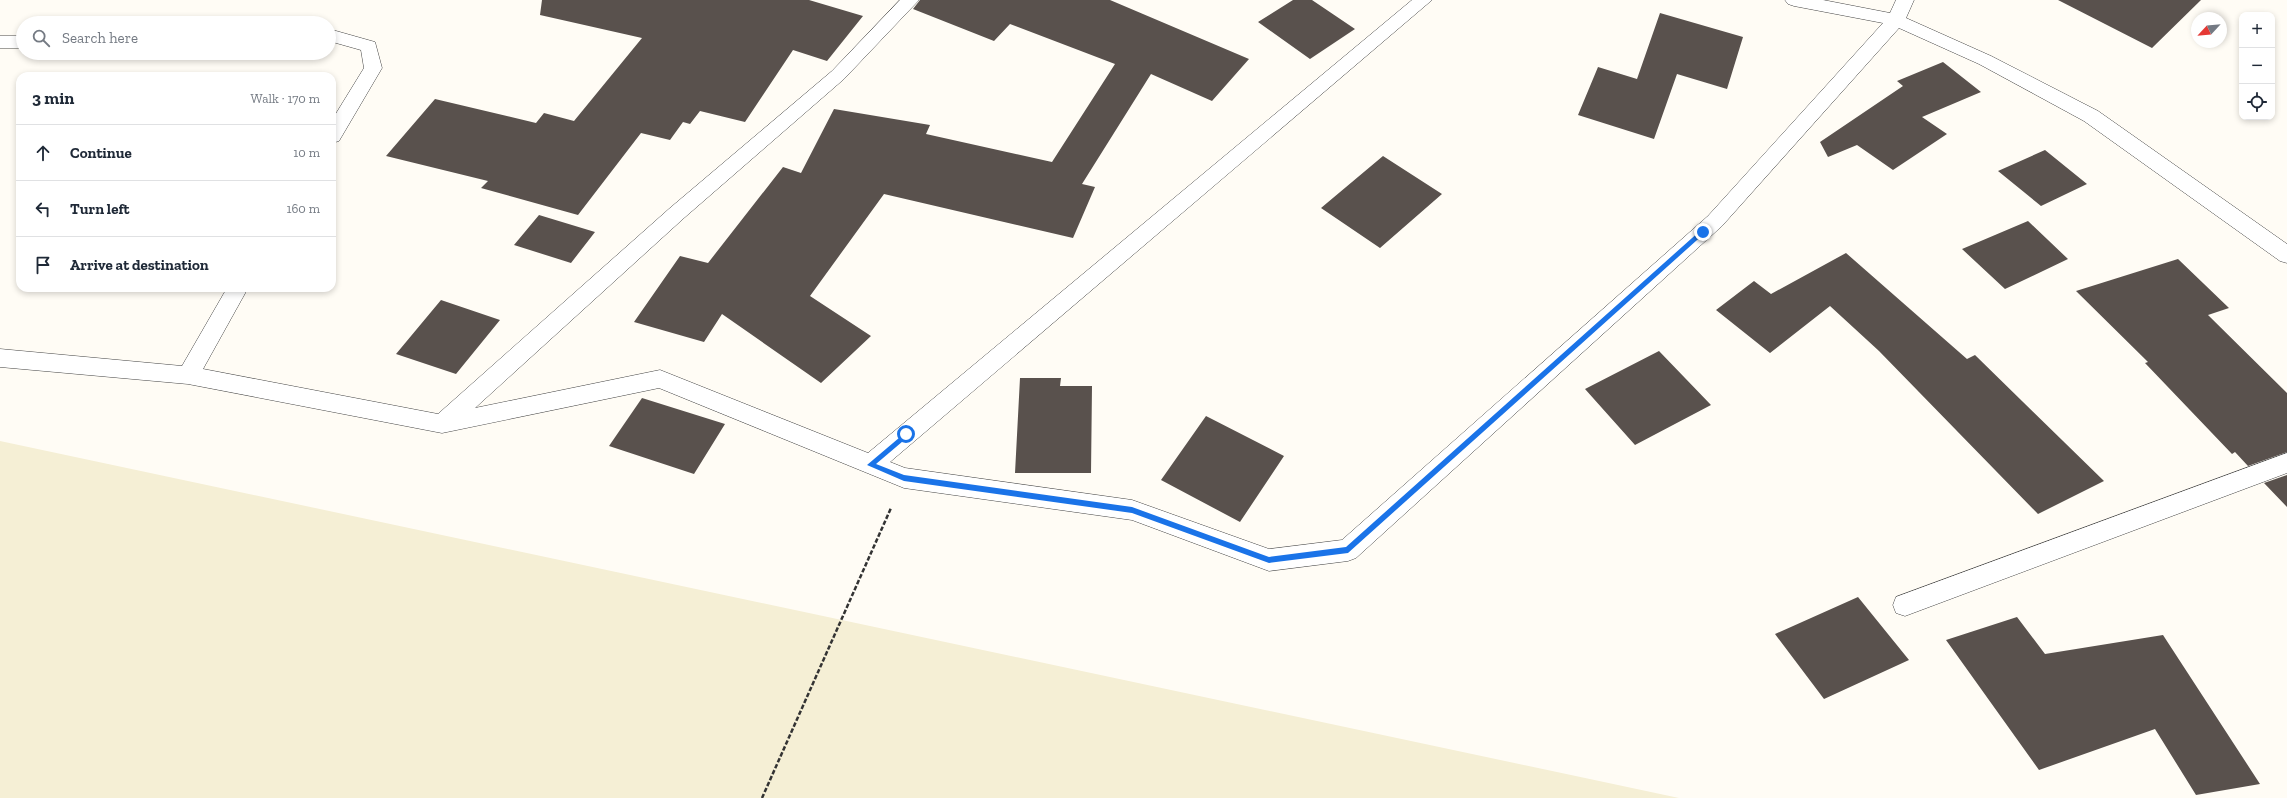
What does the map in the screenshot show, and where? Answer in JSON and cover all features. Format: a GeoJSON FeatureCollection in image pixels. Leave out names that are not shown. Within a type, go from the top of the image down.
{"type":"FeatureCollection","features":[{"type":"Feature","properties":{"kind":"street"},"geometry":{"type":"LineString","coordinates":[[442,424],[678,213],[838,75],[910,0]]}},
{"type":"Feature","properties":{"kind":"street"},"geometry":{"type":"LineString","coordinates":[[870,465],[1423,0]]}},
{"type":"Feature","properties":{"kind":"street"},"geometry":{"type":"LineString","coordinates":[[1794,0],[1896,20],[1985,60],[2091,116],[2287,255]]}},
{"type":"Feature","properties":{"kind":"street"},"geometry":{"type":"LineString","coordinates":[[0,358],[188,375],[442,424],[660,379],[904,478],[1132,510],[1269,560],[1348,550],[1715,221],[1896,20],[1905,0]]}},
{"type":"Feature","properties":{"kind":"street"},"geometry":{"type":"LineString","coordinates":[[336,37],[369,46],[373,68],[336,129]]}},
{"type":"Feature","properties":{"kind":"street"},"geometry":{"type":"LineString","coordinates":[[0,42],[16,42]]}},
{"type":"Feature","properties":{"kind":"street"},"geometry":{"type":"LineString","coordinates":[[188,375],[236,292]]}},
{"type":"Feature","properties":{"kind":"street"},"geometry":{"type":"LineString","coordinates":[[1905,605],[2287,463]]}},
{"type":"Feature","properties":{"kind":"path"},"geometry":{"type":"LineString","coordinates":[[762,798],[904,478]]}},
{"type":"Feature","properties":{"kind":"shaded area"},"geometry":{"type":"Polygon","coordinates":[[[0,441],[1679,798],[0,798],[0,441]]]}},
{"type":"Feature","properties":{"kind":"building"},"geometry":{"type":"Polygon","coordinates":[[[542,0],[809,0],[863,16],[827,61],[793,50],[745,122],[700,111],[690,124],[683,122],[670,140],[641,133],[578,215],[481,188],[488,181],[386,156],[435,99],[536,123],[544,113],[574,121],[642,38],[540,15],[542,0]]]}},
{"type":"Feature","properties":{"kind":"building"},"geometry":{"type":"Polygon","coordinates":[[[920,0],[1110,0],[1249,59],[1212,101],[1151,74],[1082,184],[1095,187],[1073,238],[884,194],[810,296],[871,336],[821,383],[722,314],[704,342],[634,322],[680,256],[708,263],[783,167],[801,173],[834,109],[930,125],[926,134],[1052,162],[1115,64],[1010,24],[994,41],[913,9],[920,0]]]}},
{"type":"Feature","properties":{"kind":"building"},"geometry":{"type":"Polygon","coordinates":[[[1293,0],[1312,0],[1355,29],[1310,59],[1258,22],[1293,0]]]}},
{"type":"Feature","properties":{"kind":"building"},"geometry":{"type":"Polygon","coordinates":[[[2058,0],[2201,0],[2152,48],[2058,0]]]}},
{"type":"Feature","properties":{"kind":"building"},"geometry":{"type":"Polygon","coordinates":[[[1660,13],[1743,37],[1727,89],[1677,74],[1654,139],[1578,115],[1598,67],[1637,79],[1660,13]]]}},
{"type":"Feature","properties":{"kind":"building"},"geometry":{"type":"Polygon","coordinates":[[[1943,62],[1981,92],[1922,117],[1947,134],[1893,170],[1857,145],[1828,157],[1820,142],[1903,86],[1897,81],[1943,62]]]}},
{"type":"Feature","properties":{"kind":"building"},"geometry":{"type":"Polygon","coordinates":[[[2045,150],[2087,184],[2041,206],[1998,171],[2045,150]]]}},
{"type":"Feature","properties":{"kind":"building"},"geometry":{"type":"Polygon","coordinates":[[[1383,156],[1442,194],[1380,248],[1321,208],[1383,156]]]}},
{"type":"Feature","properties":{"kind":"building"},"geometry":{"type":"Polygon","coordinates":[[[539,215],[595,232],[571,263],[514,245],[539,215]]]}},
{"type":"Feature","properties":{"kind":"building"},"geometry":{"type":"Polygon","coordinates":[[[2028,221],[2068,259],[2005,289],[1962,249],[2028,221]]]}},
{"type":"Feature","properties":{"kind":"building"},"geometry":{"type":"Polygon","coordinates":[[[1846,253],[1967,359],[1975,355],[2104,481],[2038,514],[1879,351],[1830,306],[1770,353],[1716,310],[1754,281],[1771,294],[1846,253]]]}},
{"type":"Feature","properties":{"kind":"building"},"geometry":{"type":"Polygon","coordinates":[[[2178,259],[2229,308],[2208,315],[2287,393],[2287,452],[2248,466],[2235,452],[2232,454],[2145,363],[2148,362],[2076,291],[2178,259]]]}},
{"type":"Feature","properties":{"kind":"building"},"geometry":{"type":"Polygon","coordinates":[[[441,300],[500,320],[456,374],[396,354],[441,300]]]}},
{"type":"Feature","properties":{"kind":"building"},"geometry":{"type":"Polygon","coordinates":[[[1659,351],[1711,405],[1635,445],[1585,389],[1659,351]]]}},
{"type":"Feature","properties":{"kind":"building"},"geometry":{"type":"Polygon","coordinates":[[[1020,378],[1061,378],[1060,386],[1092,386],[1091,473],[1015,473],[1020,378]]]}},
{"type":"Feature","properties":{"kind":"building"},"geometry":{"type":"Polygon","coordinates":[[[642,398],[725,424],[694,474],[609,446],[642,398]]]}},
{"type":"Feature","properties":{"kind":"building"},"geometry":{"type":"Polygon","coordinates":[[[1206,416],[1284,456],[1240,522],[1161,480],[1206,416]]]}},
{"type":"Feature","properties":{"kind":"building"},"geometry":{"type":"Polygon","coordinates":[[[2287,475],[2287,507],[2264,483],[2287,475]]]}},
{"type":"Feature","properties":{"kind":"building"},"geometry":{"type":"Polygon","coordinates":[[[1858,597],[1909,660],[1824,699],[1775,634],[1858,597]]]}},
{"type":"Feature","properties":{"kind":"building"},"geometry":{"type":"Polygon","coordinates":[[[2017,617],[2045,654],[2163,635],[2260,784],[2196,795],[2155,729],[2039,770],[1946,640],[2017,617]]]}},
{"type":"Feature","properties":{"kind":"route"},"geometry":{"type":"LineString","coordinates":[[906,434],[870,465],[904,478],[1132,510],[1269,560],[1348,550],[1703,232]]}}]}
